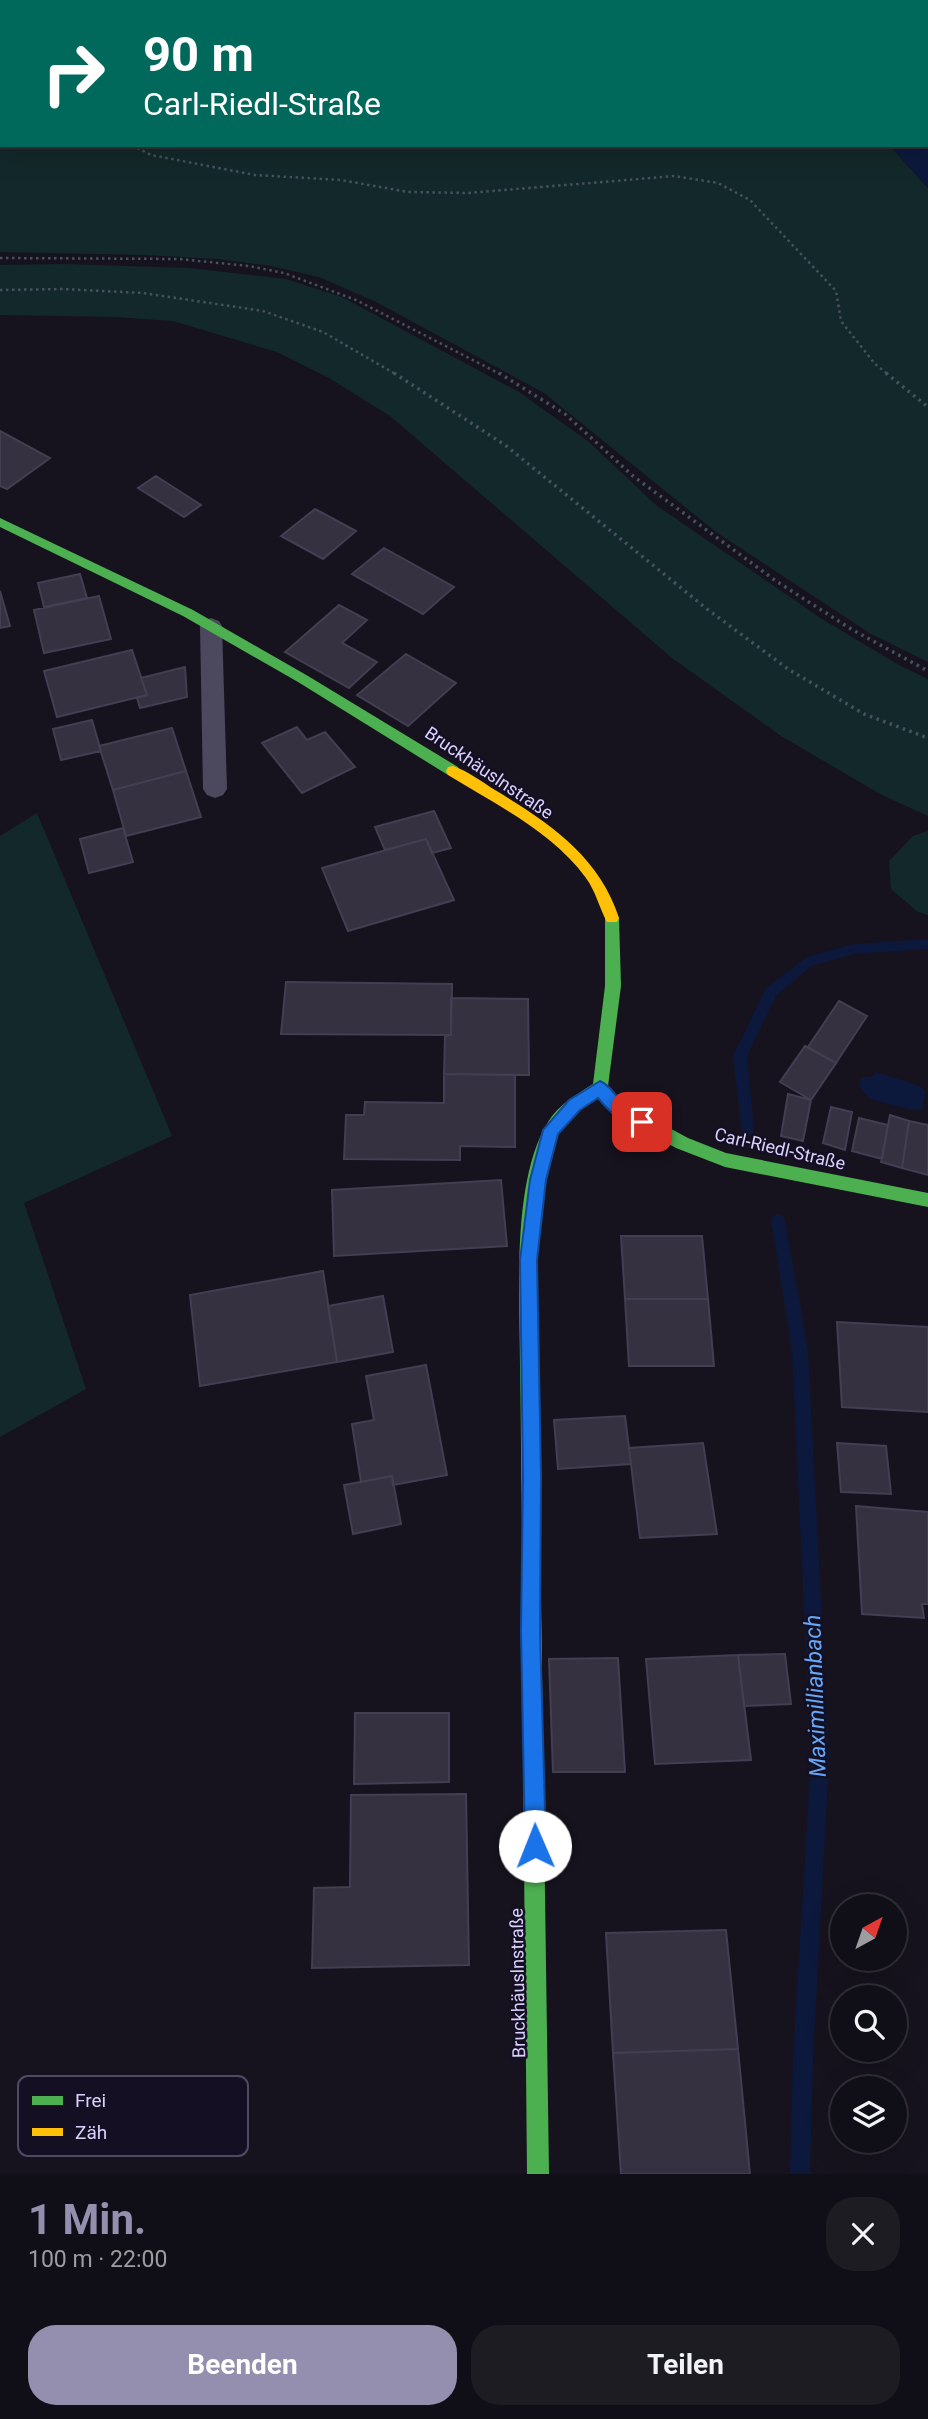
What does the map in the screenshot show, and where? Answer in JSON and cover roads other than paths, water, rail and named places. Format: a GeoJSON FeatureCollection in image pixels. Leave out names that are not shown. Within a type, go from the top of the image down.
{"type":"FeatureCollection","features":[{"type":"Feature","properties":{"kind":"street","name":"Bruckhäuslnstraße"},"geometry":{"type":"LineString","coordinates":[[0,522],[149,592],[211,626],[332,694],[505,803],[578,861],[603,890],[614,921],[614,961],[600,1088],[574,1105],[551,1130],[538,1180],[528,1260],[538,2174]]}},
{"type":"Feature","properties":{"kind":"street","name":"Carl-Riedl-Straße"},"geometry":{"type":"LineString","coordinates":[[600,1088],[617,1108],[682,1143],[725,1160],[928,1200]]}},
{"type":"Feature","properties":{"kind":"lane"},"geometry":{"type":"LineString","coordinates":[[211,626],[215,789]]}},
{"type":"Feature","properties":{"kind":"water"},"geometry":{"type":"Polygon","coordinates":[[[891,147],[928,147],[928,188],[891,147]]]}},
{"type":"Feature","properties":{"kind":"water"},"geometry":{"type":"Polygon","coordinates":[[[876,1072],[920,1086],[925,1092],[922,1110],[870,1099],[859,1086],[861,1077],[872,1077],[876,1072]]]}},
{"type":"Feature","properties":{"kind":"waterway"},"geometry":{"type":"LineString","coordinates":[[747,1130],[740,1056],[771,992],[807,962],[854,949],[928,944]]}},
{"type":"Feature","properties":{"kind":"waterway","name":"Maximillianbach"},"geometry":{"type":"LineString","coordinates":[[778,1221],[800,1350],[820,1757],[803,2059],[800,2174]]}}]}
